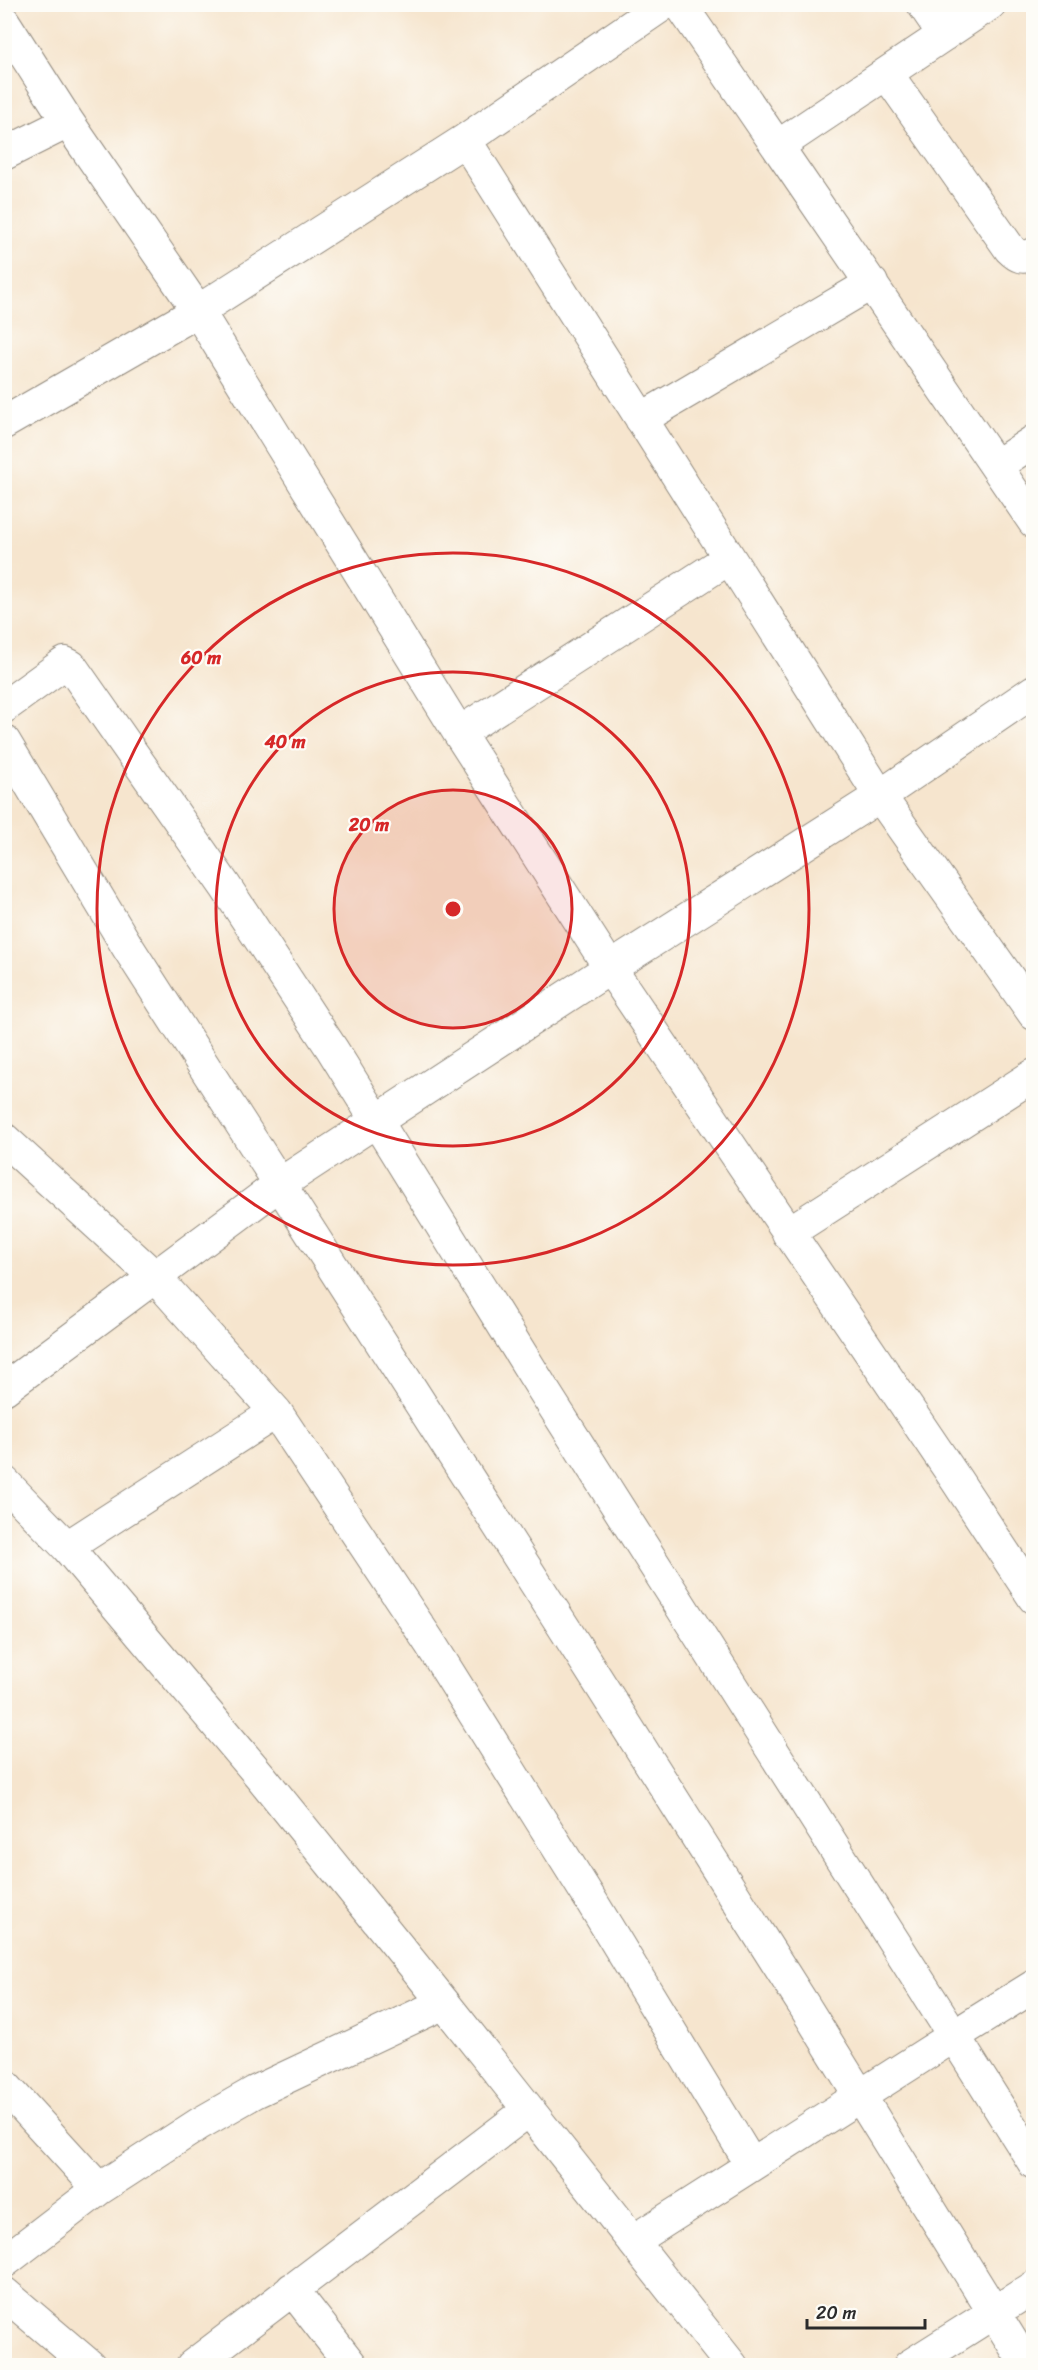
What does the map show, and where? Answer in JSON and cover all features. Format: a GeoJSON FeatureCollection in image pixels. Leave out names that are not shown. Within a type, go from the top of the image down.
{"type":"FeatureCollection","features":[{"type":"Feature","properties":{"kind":"street"},"geometry":{"type":"LineString","coordinates":[[4,423],[198,311],[465,140],[664,4]]}},
{"type":"Feature","properties":{"kind":"street"},"geometry":{"type":"LineString","coordinates":[[680,4],[1034,522]]}},
{"type":"Feature","properties":{"kind":"street"},"geometry":{"type":"LineString","coordinates":[[923,4],[944,35]]}},
{"type":"Feature","properties":{"kind":"street"},"geometry":{"type":"LineString","coordinates":[[778,146],[990,4]]}},
{"type":"Feature","properties":{"kind":"street"},"geometry":{"type":"LineString","coordinates":[[4,22],[68,122],[198,311],[459,733],[610,968],[1034,1598]]}},
{"type":"Feature","properties":{"kind":"street"},"geometry":{"type":"LineString","coordinates":[[887,74],[1010,249],[1018,256],[1025,258],[1034,254]]}},
{"type":"Feature","properties":{"kind":"street"},"geometry":{"type":"LineString","coordinates":[[4,154],[68,122]]}},
{"type":"Feature","properties":{"kind":"street"},"geometry":{"type":"LineString","coordinates":[[465,140],[880,796],[1034,1014]]}},
{"type":"Feature","properties":{"kind":"street"},"geometry":{"type":"LineString","coordinates":[[641,419],[872,283]]}},
{"type":"Feature","properties":{"kind":"street"},"geometry":{"type":"LineString","coordinates":[[996,466],[1034,441]]}},
{"type":"Feature","properties":{"kind":"street"},"geometry":{"type":"LineString","coordinates":[[459,733],[729,559]]}},
{"type":"Feature","properties":{"kind":"street"},"geometry":{"type":"LineString","coordinates":[[4,707],[65,663],[71,666],[225,886],[1034,2163]]}},
{"type":"Feature","properties":{"kind":"street"},"geometry":{"type":"LineString","coordinates":[[4,1389],[280,1184],[610,968],[880,796],[1034,692]]}},
{"type":"Feature","properties":{"kind":"street"},"geometry":{"type":"LineString","coordinates":[[4,741],[127,946],[579,1651],[1027,2366]]}},
{"type":"Feature","properties":{"kind":"street"},"geometry":{"type":"LineString","coordinates":[[788,1233],[1034,1076]]}},
{"type":"Feature","properties":{"kind":"street"},"geometry":{"type":"LineString","coordinates":[[4,1139],[155,1277],[276,1412],[436,1653],[592,1902],[751,2164]]}},
{"type":"Feature","properties":{"kind":"street"},"geometry":{"type":"LineString","coordinates":[[68,1546],[276,1412]]}},
{"type":"Feature","properties":{"kind":"street"},"geometry":{"type":"LineString","coordinates":[[4,1482],[68,1546],[262,1778],[444,2002],[732,2366]]}},
{"type":"Feature","properties":{"kind":"street"},"geometry":{"type":"LineString","coordinates":[[633,2241],[1034,1986]]}},
{"type":"Feature","properties":{"kind":"street"},"geometry":{"type":"LineString","coordinates":[[4,2262],[99,2189],[199,2124],[255,2092],[444,2002]]}},
{"type":"Feature","properties":{"kind":"street"},"geometry":{"type":"LineString","coordinates":[[4,2085],[99,2189]]}},
{"type":"Feature","properties":{"kind":"street"},"geometry":{"type":"LineString","coordinates":[[192,2366],[529,2110]]}},
{"type":"Feature","properties":{"kind":"street"},"geometry":{"type":"LineString","coordinates":[[909,2366],[1034,2287]]}},
{"type":"Feature","properties":{"kind":"street"},"geometry":{"type":"LineString","coordinates":[[292,2289],[352,2366]]}},
{"type":"Feature","properties":{"kind":"street"},"geometry":{"type":"LineString","coordinates":[[4,2292],[90,2366]]}}]}
